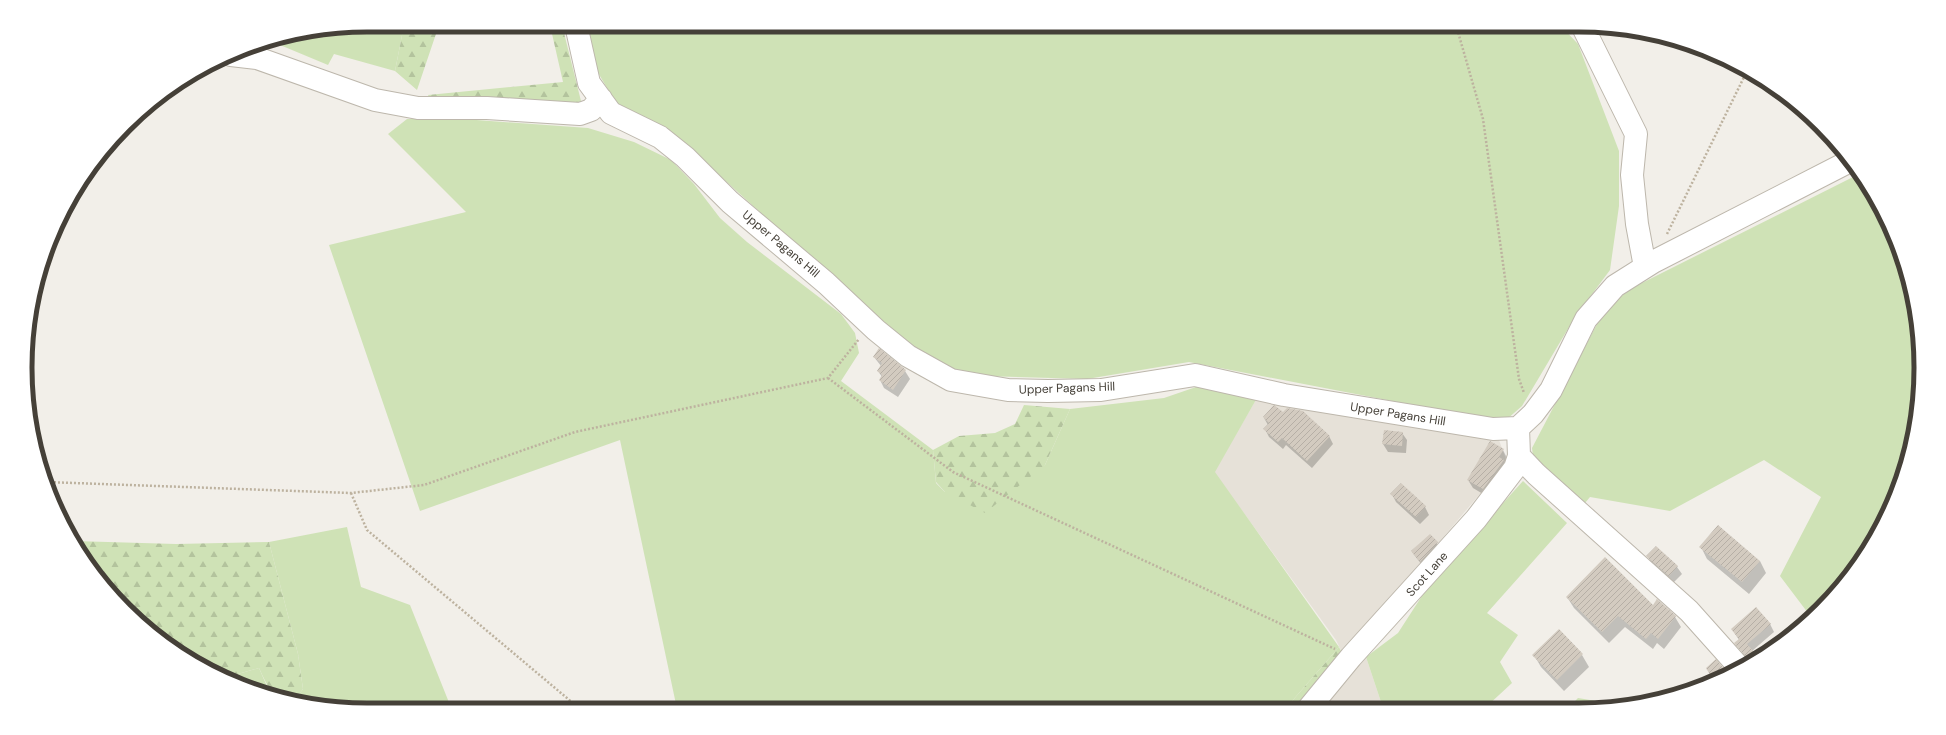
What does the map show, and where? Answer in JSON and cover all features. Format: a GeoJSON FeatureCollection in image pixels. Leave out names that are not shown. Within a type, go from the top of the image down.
{"type":"FeatureCollection","features":[{"type":"Feature","properties":{"kind":"street","name":"Upper Pagans Hill"},"geometry":{"type":"LineString","coordinates":[[578,32],[589,83],[611,113],[660,137],[685,157],[730,202],[826,283],[876,330],[908,356],[951,380],[1008,390],[1101,390],[1194,374],[1284,395],[1493,430],[1525,421]]}},
{"type":"Feature","properties":{"kind":"street"},"geometry":{"type":"LineString","coordinates":[[1586,32],[1636,134],[1632,175],[1637,224],[1645,267]]}},
{"type":"Feature","properties":{"kind":"street"},"geometry":{"type":"LineString","coordinates":[[243,56],[257,58],[375,100],[418,108],[486,108],[580,114],[591,110],[601,99]]}},
{"type":"Feature","properties":{"kind":"street"},"geometry":{"type":"LineString","coordinates":[[1525,421],[1551,390],[1586,319],[1615,286],[1645,267],[1845,163]]}},
{"type":"Feature","properties":{"kind":"street","name":"Scot Lane"},"geometry":{"type":"LineString","coordinates":[[1313,703],[1351,657],[1476,519],[1515,468],[1519,456],[1525,421]]}},
{"type":"Feature","properties":{"kind":"street"},"geometry":{"type":"LineString","coordinates":[[1519,456],[1536,474],[1689,611],[1736,663]]}},
{"type":"Feature","properties":{"kind":"path"},"geometry":{"type":"LineString","coordinates":[[1458,32],[1483,119],[1525,421]]}},
{"type":"Feature","properties":{"kind":"path"},"geometry":{"type":"LineString","coordinates":[[1666,235],[1744,76]]}},
{"type":"Feature","properties":{"kind":"path"},"geometry":{"type":"LineString","coordinates":[[53,482],[351,493],[424,485],[575,432],[828,378],[856,340],[876,330]]}},
{"type":"Feature","properties":{"kind":"path"},"geometry":{"type":"LineString","coordinates":[[828,378],[953,472],[1351,657]]}},
{"type":"Feature","properties":{"kind":"path"},"geometry":{"type":"LineString","coordinates":[[351,493],[367,530],[572,703]]}},
{"type":"Feature","properties":{"kind":"shaded area"},"geometry":{"type":"Polygon","coordinates":[[[1257,398],[1499,440],[1507,462],[1356,640],[1366,657],[1381,703],[1326,703],[1350,669],[1336,640],[1214,472],[1257,398]]]}},
{"type":"Feature","properties":{"kind":"green space"},"geometry":{"type":"Polygon","coordinates":[[[368,32],[403,32],[395,71],[334,54],[328,65],[280,45],[276,45],[302,38],[324,35],[368,32]]]}},
{"type":"Feature","properties":{"kind":"green space"},"geometry":{"type":"Polygon","coordinates":[[[403,32],[437,32],[417,90],[395,71],[403,32]]]}},
{"type":"Feature","properties":{"kind":"green space"},"geometry":{"type":"Polygon","coordinates":[[[552,32],[564,32],[581,101],[565,108],[431,102],[428,95],[563,82],[552,32]]]}},
{"type":"Feature","properties":{"kind":"green space"},"geometry":{"type":"Polygon","coordinates":[[[589,32],[1567,32],[1578,44],[1619,151],[1619,206],[1610,270],[1575,317],[1522,406],[1506,420],[1486,419],[1189,362],[1087,379],[982,376],[942,366],[890,330],[677,137],[616,103],[597,71],[589,32]]]}},
{"type":"Feature","properties":{"kind":"green space"},"geometry":{"type":"Polygon","coordinates":[[[407,119],[463,119],[588,128],[634,142],[671,160],[694,184],[720,218],[747,242],[841,314],[855,333],[859,353],[841,381],[933,450],[936,483],[945,492],[1045,465],[1070,409],[1164,398],[1196,387],[1257,398],[1215,472],[1339,647],[1290,703],[676,703],[620,440],[420,511],[329,245],[466,212],[388,134],[407,119]]]}},
{"type":"Feature","properties":{"kind":"green space"},"geometry":{"type":"Polygon","coordinates":[[[1854,177],[1869,200],[1888,239],[1903,281],[1908,302],[1914,368],[1908,433],[1903,454],[1888,496],[1869,535],[1845,572],[1808,613],[1780,576],[1821,497],[1764,460],[1670,511],[1590,497],[1585,503],[1534,464],[1532,448],[1597,324],[1612,303],[1634,287],[1854,177]]]}},
{"type":"Feature","properties":{"kind":"green space"},"geometry":{"type":"Polygon","coordinates":[[[1024,405],[1070,409],[1045,465],[985,513],[945,492],[936,482],[933,450],[959,436],[995,433],[1015,424],[1024,405]]]}},
{"type":"Feature","properties":{"kind":"green space"},"geometry":{"type":"Polygon","coordinates":[[[1523,481],[1567,523],[1487,613],[1518,635],[1500,662],[1512,683],[1490,703],[1381,703],[1366,657],[1398,633],[1429,585],[1523,481]]]}},
{"type":"Feature","properties":{"kind":"green space"},"geometry":{"type":"Polygon","coordinates":[[[347,527],[361,587],[410,605],[449,703],[346,702],[298,696],[303,689],[298,654],[269,542],[347,527]]]}},
{"type":"Feature","properties":{"kind":"green space"},"geometry":{"type":"Polygon","coordinates":[[[81,541],[176,544],[269,542],[298,654],[303,689],[298,696],[270,688],[259,668],[235,675],[200,658],[163,634],[130,605],[115,589],[101,572],[81,541]]]}},
{"type":"Feature","properties":{"kind":"green space"},"geometry":{"type":"Polygon","coordinates":[[[1339,647],[1350,669],[1326,703],[1290,703],[1339,647]]]}},
{"type":"Feature","properties":{"kind":"green space"},"geometry":{"type":"Polygon","coordinates":[[[259,668],[266,684],[270,688],[260,685],[235,675],[259,668]]]}},
{"type":"Feature","properties":{"kind":"green space"},"geometry":{"type":"Polygon","coordinates":[[[1578,698],[1601,702],[1578,703],[1573,703],[1578,698]]]}},
{"type":"Feature","properties":{"kind":"building"},"geometry":{"type":"Polygon","coordinates":[[[879,348],[906,370],[893,390],[879,380],[882,375],[877,371],[882,363],[873,357],[879,348]]]}},
{"type":"Feature","properties":{"kind":"building"},"geometry":{"type":"Polygon","coordinates":[[[1274,405],[1283,412],[1287,408],[1303,411],[1330,436],[1307,461],[1282,438],[1278,442],[1263,429],[1269,423],[1263,417],[1274,405]]]}},
{"type":"Feature","properties":{"kind":"building"},"geometry":{"type":"Polygon","coordinates":[[[1384,430],[1403,432],[1402,446],[1382,444],[1384,430]]]}},
{"type":"Feature","properties":{"kind":"building"},"geometry":{"type":"Polygon","coordinates":[[[1490,441],[1504,449],[1499,457],[1504,460],[1483,489],[1467,480],[1490,441]]]}},
{"type":"Feature","properties":{"kind":"building"},"geometry":{"type":"Polygon","coordinates":[[[1401,483],[1426,506],[1416,517],[1390,494],[1401,483]]]}},
{"type":"Feature","properties":{"kind":"building"},"geometry":{"type":"Polygon","coordinates":[[[1718,525],[1760,561],[1742,582],[1699,547],[1718,525]]]}},
{"type":"Feature","properties":{"kind":"building"},"geometry":{"type":"Polygon","coordinates":[[[1430,534],[1438,542],[1420,562],[1411,551],[1430,534]]]}},
{"type":"Feature","properties":{"kind":"building"},"geometry":{"type":"Polygon","coordinates":[[[1656,546],[1678,566],[1669,576],[1646,556],[1656,546]]]}},
{"type":"Feature","properties":{"kind":"building"},"geometry":{"type":"Polygon","coordinates":[[[1605,557],[1653,605],[1657,599],[1676,616],[1658,639],[1651,633],[1646,639],[1618,616],[1602,632],[1566,597],[1605,557]]]}},
{"type":"Feature","properties":{"kind":"building"},"geometry":{"type":"Polygon","coordinates":[[[1756,607],[1771,624],[1747,644],[1755,652],[1747,657],[1734,643],[1739,639],[1731,629],[1756,607]]]}},
{"type":"Feature","properties":{"kind":"building"},"geometry":{"type":"Polygon","coordinates":[[[1559,629],[1583,654],[1557,680],[1532,655],[1559,629]]]}},
{"type":"Feature","properties":{"kind":"building"},"geometry":{"type":"Polygon","coordinates":[[[1716,659],[1724,669],[1710,675],[1706,668],[1716,659]]]}}]}
